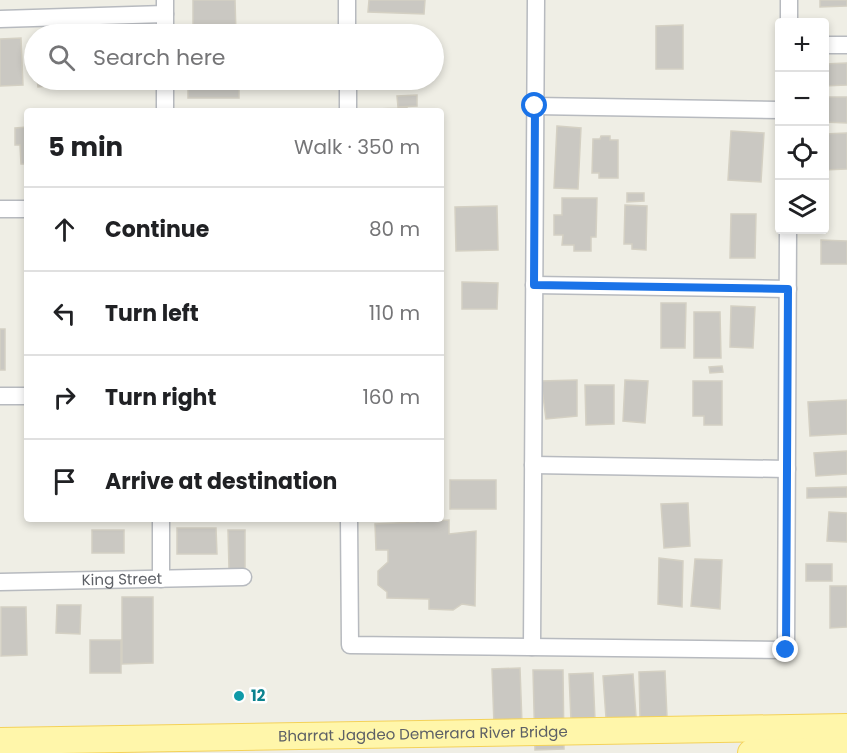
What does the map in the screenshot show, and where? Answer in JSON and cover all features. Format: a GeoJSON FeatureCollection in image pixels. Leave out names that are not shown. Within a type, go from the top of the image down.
{"type":"FeatureCollection","features":[{"type":"Feature","properties":{"kind":"main road","name":"Bharrat Jagdeo Demerara River Bridge"},"geometry":{"type":"LineString","coordinates":[[0,741],[847,727]]}},
{"type":"Feature","properties":{"kind":"main road"},"geometry":{"type":"LineString","coordinates":[[751,753],[847,750]]}},
{"type":"Feature","properties":{"kind":"street"},"geometry":{"type":"LineString","coordinates":[[347,0],[347,24]]}},
{"type":"Feature","properties":{"kind":"street"},"geometry":{"type":"LineString","coordinates":[[532,647],[536,0]]}},
{"type":"Feature","properties":{"kind":"street"},"geometry":{"type":"LineString","coordinates":[[789,0],[789,18]]}},
{"type":"Feature","properties":{"kind":"street"},"geometry":{"type":"LineString","coordinates":[[0,19],[165,7],[165,24]]}},
{"type":"Feature","properties":{"kind":"street"},"geometry":{"type":"LineString","coordinates":[[829,45],[847,45]]}},
{"type":"Feature","properties":{"kind":"street"},"geometry":{"type":"LineString","coordinates":[[165,90],[165,108]]}},
{"type":"Feature","properties":{"kind":"street"},"geometry":{"type":"LineString","coordinates":[[348,90],[348,108]]}},
{"type":"Feature","properties":{"kind":"street"},"geometry":{"type":"LineString","coordinates":[[535,106],[775,110]]}},
{"type":"Feature","properties":{"kind":"street"},"geometry":{"type":"LineString","coordinates":[[0,209],[24,209]]}},
{"type":"Feature","properties":{"kind":"street"},"geometry":{"type":"LineString","coordinates":[[349,522],[350,645],[786,650],[788,234]]}},
{"type":"Feature","properties":{"kind":"street"},"geometry":{"type":"LineString","coordinates":[[534,285],[788,289]]}},
{"type":"Feature","properties":{"kind":"street"},"geometry":{"type":"LineString","coordinates":[[0,396],[24,396]]}},
{"type":"Feature","properties":{"kind":"street"},"geometry":{"type":"LineString","coordinates":[[533,465],[787,469]]}},
{"type":"Feature","properties":{"kind":"street"},"geometry":{"type":"LineString","coordinates":[[161,522],[161,579]]}},
{"type":"Feature","properties":{"kind":"street","name":"King Street"},"geometry":{"type":"LineString","coordinates":[[0,582],[243,577]]}},
{"type":"Feature","properties":{"kind":"building"},"geometry":{"type":"Polygon","coordinates":[[[193,0],[235,0],[236,24],[193,24],[193,0]]]}},
{"type":"Feature","properties":{"kind":"building"},"geometry":{"type":"Polygon","coordinates":[[[369,0],[425,0],[424,14],[368,12],[369,0]]]}},
{"type":"Feature","properties":{"kind":"building"},"geometry":{"type":"Polygon","coordinates":[[[820,0],[847,0],[847,6],[820,7],[820,0]]]}},
{"type":"Feature","properties":{"kind":"building"},"geometry":{"type":"Polygon","coordinates":[[[683,25],[683,69],[656,69],[656,26],[683,25]]]}},
{"type":"Feature","properties":{"kind":"building"},"geometry":{"type":"Polygon","coordinates":[[[21,38],[23,85],[0,86],[0,39],[21,38]]]}},
{"type":"Feature","properties":{"kind":"building"},"geometry":{"type":"Polygon","coordinates":[[[847,63],[847,85],[829,86],[829,64],[847,63]]]}},
{"type":"Feature","properties":{"kind":"building"},"geometry":{"type":"Polygon","coordinates":[[[188,90],[239,90],[239,98],[188,98],[188,90]]]}},
{"type":"Feature","properties":{"kind":"building"},"geometry":{"type":"Polygon","coordinates":[[[417,95],[417,106],[398,107],[397,96],[417,95]]]}},
{"type":"Feature","properties":{"kind":"building"},"geometry":{"type":"Polygon","coordinates":[[[829,97],[847,97],[847,123],[829,122],[829,97]]]}},
{"type":"Feature","properties":{"kind":"building"},"geometry":{"type":"Polygon","coordinates":[[[557,126],[581,128],[578,189],[554,188],[557,126]]]}},
{"type":"Feature","properties":{"kind":"building"},"geometry":{"type":"Polygon","coordinates":[[[24,127],[24,164],[21,164],[20,145],[15,145],[15,128],[24,127]]]}},
{"type":"Feature","properties":{"kind":"building"},"geometry":{"type":"Polygon","coordinates":[[[731,131],[764,133],[761,182],[728,180],[731,131]]]}},
{"type":"Feature","properties":{"kind":"building"},"geometry":{"type":"Polygon","coordinates":[[[847,133],[847,169],[829,170],[829,134],[847,133]]]}},
{"type":"Feature","properties":{"kind":"building"},"geometry":{"type":"Polygon","coordinates":[[[601,136],[610,136],[610,140],[618,140],[618,178],[599,178],[599,173],[592,173],[593,139],[600,139],[601,136]]]}},
{"type":"Feature","properties":{"kind":"building"},"geometry":{"type":"Polygon","coordinates":[[[627,193],[644,193],[644,201],[627,202],[627,193]]]}},
{"type":"Feature","properties":{"kind":"building"},"geometry":{"type":"Polygon","coordinates":[[[562,198],[597,198],[596,237],[591,237],[591,251],[574,251],[574,245],[562,245],[563,235],[554,235],[554,215],[562,215],[562,198]]]}},
{"type":"Feature","properties":{"kind":"building"},"geometry":{"type":"Polygon","coordinates":[[[625,205],[647,206],[646,250],[632,249],[632,244],[624,244],[625,205]]]}},
{"type":"Feature","properties":{"kind":"building"},"geometry":{"type":"Polygon","coordinates":[[[497,206],[498,250],[456,251],[455,207],[497,206]]]}},
{"type":"Feature","properties":{"kind":"building"},"geometry":{"type":"Polygon","coordinates":[[[731,214],[756,214],[755,258],[730,258],[731,214]]]}},
{"type":"Feature","properties":{"kind":"building"},"geometry":{"type":"Polygon","coordinates":[[[821,240],[847,241],[847,264],[821,264],[821,240]]]}},
{"type":"Feature","properties":{"kind":"building"},"geometry":{"type":"Polygon","coordinates":[[[462,282],[498,283],[497,309],[462,309],[462,282]]]}},
{"type":"Feature","properties":{"kind":"building"},"geometry":{"type":"Polygon","coordinates":[[[661,303],[686,303],[685,348],[661,348],[661,303]]]}},
{"type":"Feature","properties":{"kind":"building"},"geometry":{"type":"Polygon","coordinates":[[[731,306],[755,307],[753,348],[730,347],[731,306]]]}},
{"type":"Feature","properties":{"kind":"building"},"geometry":{"type":"Polygon","coordinates":[[[694,312],[720,312],[721,358],[694,358],[694,312]]]}},
{"type":"Feature","properties":{"kind":"building"},"geometry":{"type":"Polygon","coordinates":[[[0,329],[5,329],[5,370],[0,370],[0,329]]]}},
{"type":"Feature","properties":{"kind":"building"},"geometry":{"type":"Polygon","coordinates":[[[722,366],[723,372],[710,373],[709,367],[722,366]]]}},
{"type":"Feature","properties":{"kind":"building"},"geometry":{"type":"Polygon","coordinates":[[[577,380],[577,416],[546,419],[541,381],[577,380]]]}},
{"type":"Feature","properties":{"kind":"building"},"geometry":{"type":"Polygon","coordinates":[[[625,380],[648,381],[645,423],[623,421],[625,380]]]}},
{"type":"Feature","properties":{"kind":"building"},"geometry":{"type":"Polygon","coordinates":[[[693,381],[722,381],[722,425],[704,425],[704,416],[693,416],[693,381]]]}},
{"type":"Feature","properties":{"kind":"building"},"geometry":{"type":"Polygon","coordinates":[[[585,385],[614,385],[614,424],[586,425],[585,385]]]}},
{"type":"Feature","properties":{"kind":"building"},"geometry":{"type":"Polygon","coordinates":[[[847,400],[847,434],[810,436],[808,402],[847,400]]]}},
{"type":"Feature","properties":{"kind":"building"},"geometry":{"type":"Polygon","coordinates":[[[847,451],[847,474],[816,476],[814,453],[847,451]]]}},
{"type":"Feature","properties":{"kind":"building"},"geometry":{"type":"Polygon","coordinates":[[[450,480],[496,480],[496,509],[450,509],[450,480]]]}},
{"type":"Feature","properties":{"kind":"building"},"geometry":{"type":"Polygon","coordinates":[[[847,487],[847,497],[807,498],[807,488],[847,487]]]}},
{"type":"Feature","properties":{"kind":"building"},"geometry":{"type":"Polygon","coordinates":[[[688,503],[690,546],[664,548],[661,504],[688,503]]]}},
{"type":"Feature","properties":{"kind":"building"},"geometry":{"type":"Polygon","coordinates":[[[829,512],[847,513],[847,542],[827,541],[829,512]]]}},
{"type":"Feature","properties":{"kind":"building"},"geometry":{"type":"Polygon","coordinates":[[[449,520],[449,534],[476,531],[475,606],[462,604],[453,610],[429,609],[429,599],[387,598],[387,592],[378,585],[378,571],[388,562],[388,550],[376,550],[375,524],[449,520]]]}},
{"type":"Feature","properties":{"kind":"building"},"geometry":{"type":"Polygon","coordinates":[[[177,528],[216,528],[217,554],[177,554],[177,528]]]}},
{"type":"Feature","properties":{"kind":"building"},"geometry":{"type":"Polygon","coordinates":[[[92,530],[124,530],[124,553],[92,553],[92,530]]]}},
{"type":"Feature","properties":{"kind":"building"},"geometry":{"type":"Polygon","coordinates":[[[228,530],[245,530],[245,569],[229,569],[228,530]]]}},
{"type":"Feature","properties":{"kind":"building"},"geometry":{"type":"Polygon","coordinates":[[[659,558],[683,561],[682,607],[658,604],[659,558]]]}},
{"type":"Feature","properties":{"kind":"building"},"geometry":{"type":"Polygon","coordinates":[[[695,559],[722,560],[720,609],[691,606],[695,559]]]}},
{"type":"Feature","properties":{"kind":"building"},"geometry":{"type":"Polygon","coordinates":[[[806,564],[832,564],[832,581],[806,581],[806,564]]]}},
{"type":"Feature","properties":{"kind":"building"},"geometry":{"type":"Polygon","coordinates":[[[830,586],[847,586],[847,627],[830,628],[830,586]]]}},
{"type":"Feature","properties":{"kind":"building"},"geometry":{"type":"Polygon","coordinates":[[[122,597],[153,597],[153,663],[122,664],[122,597]]]}},
{"type":"Feature","properties":{"kind":"building"},"geometry":{"type":"Polygon","coordinates":[[[57,605],[81,605],[80,634],[56,633],[57,605]]]}},
{"type":"Feature","properties":{"kind":"building"},"geometry":{"type":"Polygon","coordinates":[[[1,607],[26,607],[27,655],[1,656],[1,607]]]}},
{"type":"Feature","properties":{"kind":"building"},"geometry":{"type":"Polygon","coordinates":[[[90,640],[121,640],[121,673],[90,673],[90,640]]]}},
{"type":"Feature","properties":{"kind":"building"},"geometry":{"type":"Polygon","coordinates":[[[520,668],[522,724],[494,725],[492,669],[520,668]]]}},
{"type":"Feature","properties":{"kind":"building"},"geometry":{"type":"Polygon","coordinates":[[[533,670],[563,670],[564,749],[535,750],[533,670]]]}},
{"type":"Feature","properties":{"kind":"building"},"geometry":{"type":"Polygon","coordinates":[[[665,671],[667,717],[640,718],[639,672],[665,671]]]}},
{"type":"Feature","properties":{"kind":"building"},"geometry":{"type":"Polygon","coordinates":[[[593,673],[595,720],[571,721],[569,674],[593,673]]]}},
{"type":"Feature","properties":{"kind":"building"},"geometry":{"type":"Polygon","coordinates":[[[633,674],[637,730],[607,732],[603,676],[633,674]]]}},
{"type":"Feature","properties":{"kind":"place","name":"12"},"geometry":{"type":"Point","coordinates":[239,696]}},
{"type":"Feature","properties":{"kind":"route"},"geometry":{"type":"LineString","coordinates":[[535,106],[534,285],[788,289],[786,650]]}}]}
